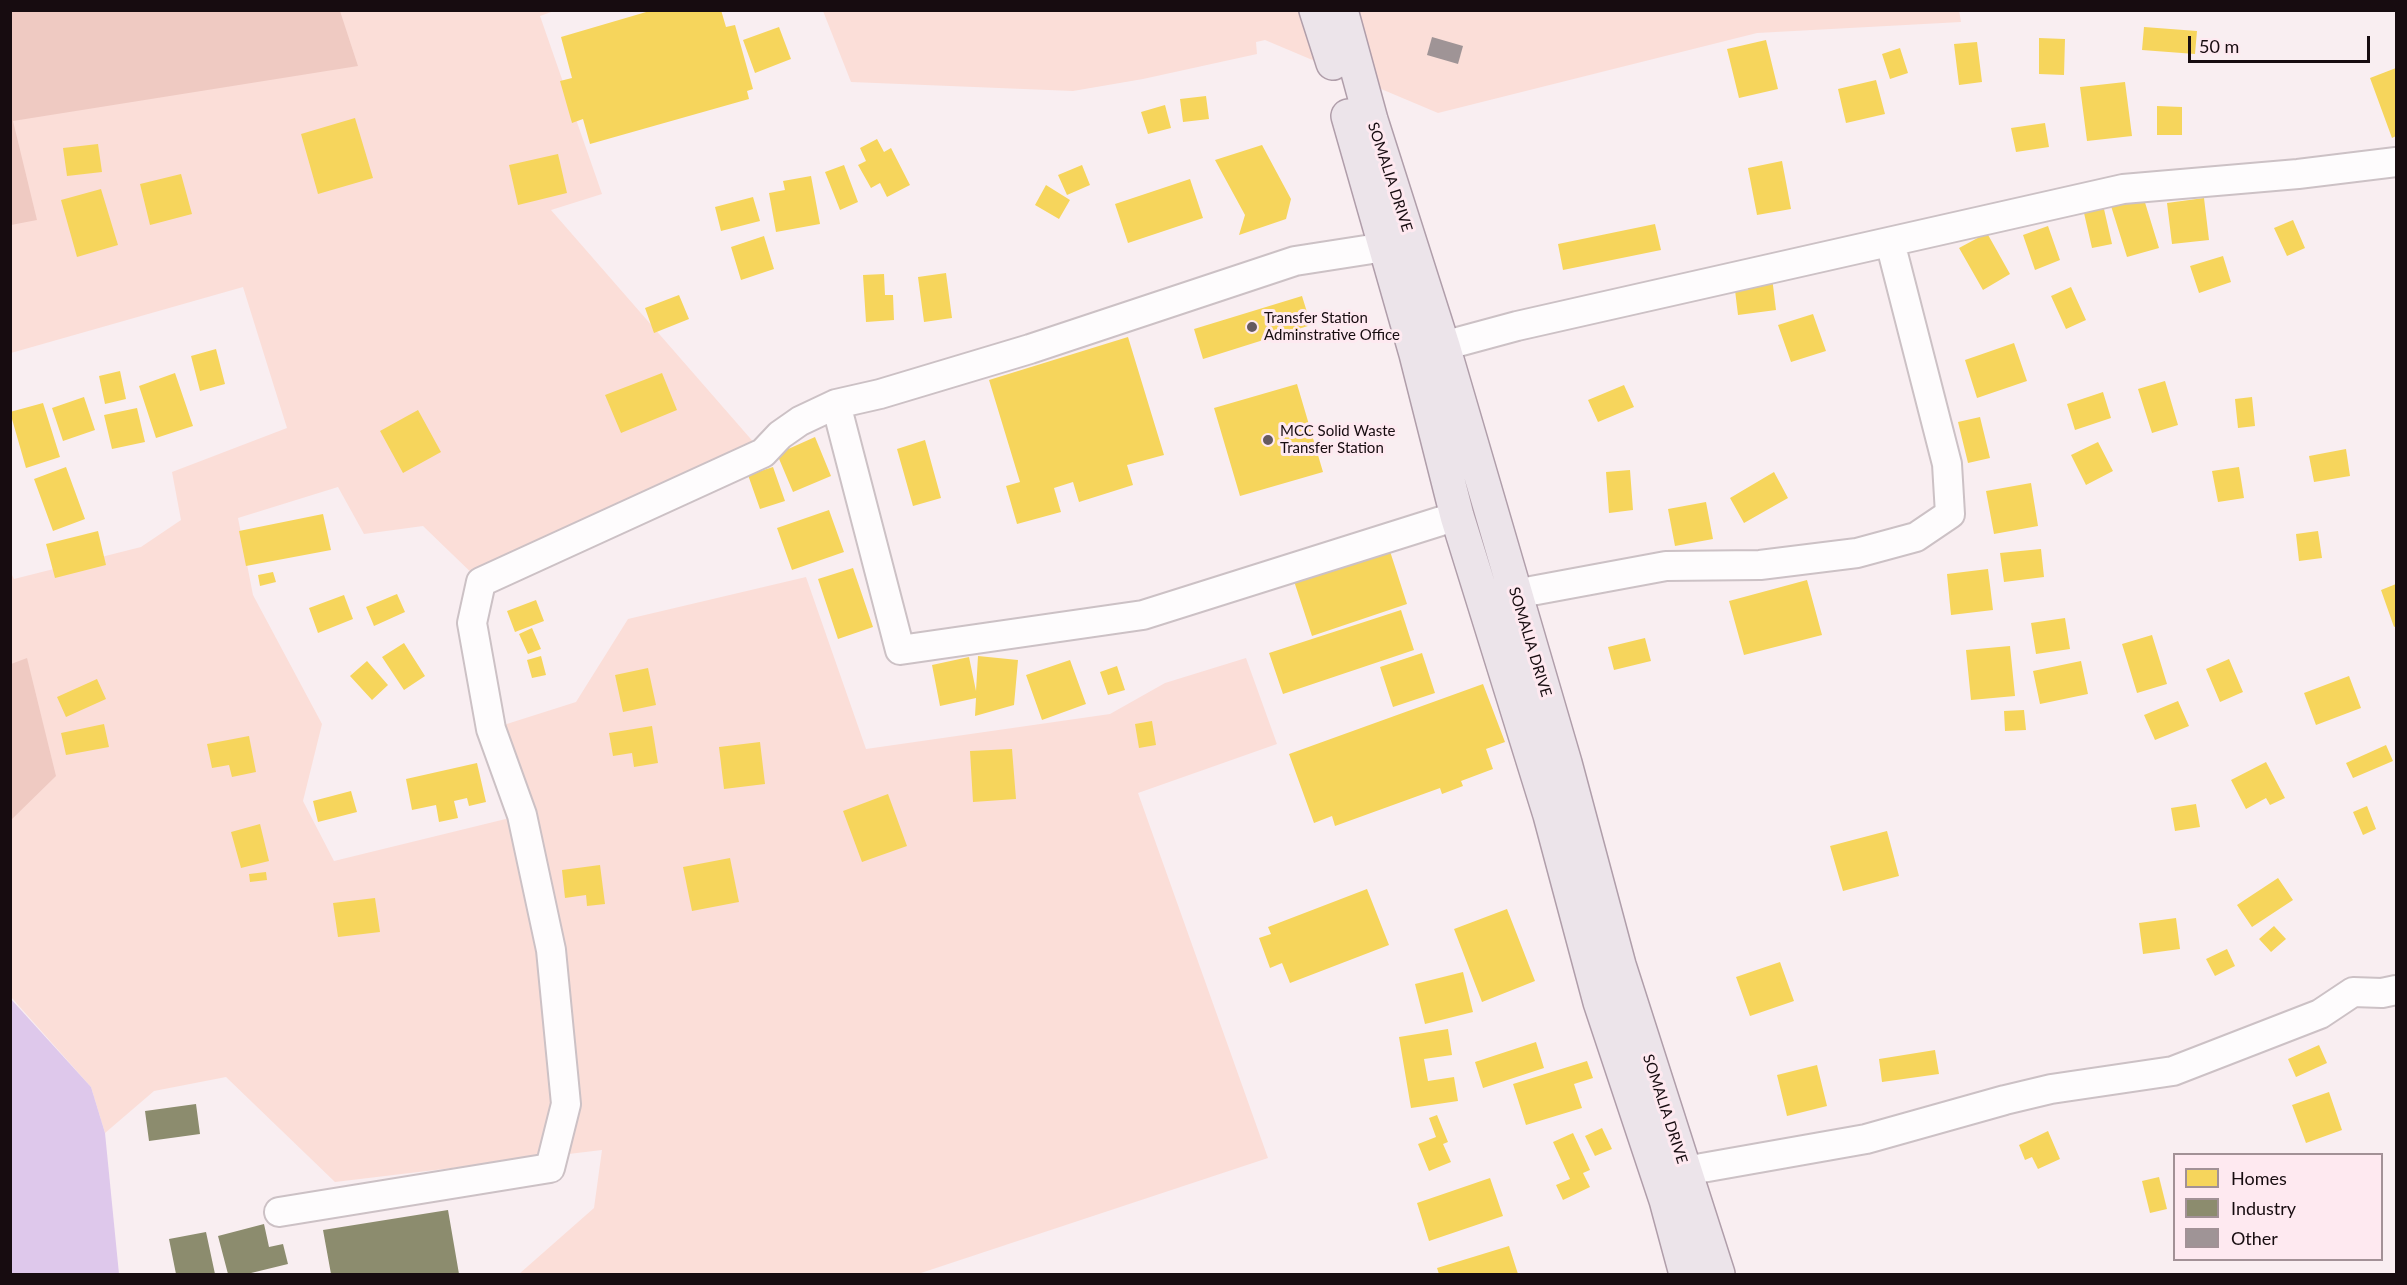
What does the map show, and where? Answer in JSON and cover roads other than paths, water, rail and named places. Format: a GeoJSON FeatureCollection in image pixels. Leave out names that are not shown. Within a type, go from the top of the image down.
{"type":"FeatureCollection","features":[{"type":"Feature","properties":{"kind":"main road","name":"SOMALIA DRIVE"},"geometry":{"type":"LineString","coordinates":[[1316,10],[1338,79],[1416,354],[1457,516],[1550,815],[1599,1002],[1665,1200],[1686,1275]]}},
{"type":"Feature","properties":{"kind":"main road","name":"SOMALIA DRIVE"},"geometry":{"type":"LineString","coordinates":[[1341,10],[1371,120],[1443,346],[1565,763],[1619,964],[1718,1275]]}},
{"type":"Feature","properties":{"kind":"street"},"geometry":{"type":"LineString","coordinates":[[1443,346],[1517,326],[2123,189],[2298,174],[2397,162]]}},
{"type":"Feature","properties":{"kind":"street"},"geometry":{"type":"LineString","coordinates":[[1515,594],[1666,566],[1760,565],[1857,553],[1916,537],[1950,514],[1947,464],[1890,242]]}},
{"type":"Feature","properties":{"kind":"street"},"geometry":{"type":"LineString","coordinates":[[279,1212],[550,1168],[566,1104],[551,950],[522,814],[491,729],[472,623],[481,582],[763,453],[780,435],[836,404],[880,394],[1030,349],[1295,261],[1385,247]]}},
{"type":"Feature","properties":{"kind":"street"},"geometry":{"type":"LineString","coordinates":[[836,404],[900,650],[1143,615],[1457,516]]}},
{"type":"Feature","properties":{"kind":"street"},"geometry":{"type":"LineString","coordinates":[[1685,1171],[1866,1139],[2050,1089],[2173,1071],[2320,1014],[2353,992],[2382,993],[2397,990]]}},
{"type":"Feature","properties":{"kind":"place","name":"Transfer Station Adminstrative Office"},"geometry":{"type":"Point","coordinates":[1252,327]}},
{"type":"Feature","properties":{"kind":"place","name":"MCC Solid Waste Transfer Station"},"geometry":{"type":"Point","coordinates":[1268,440]}}]}
